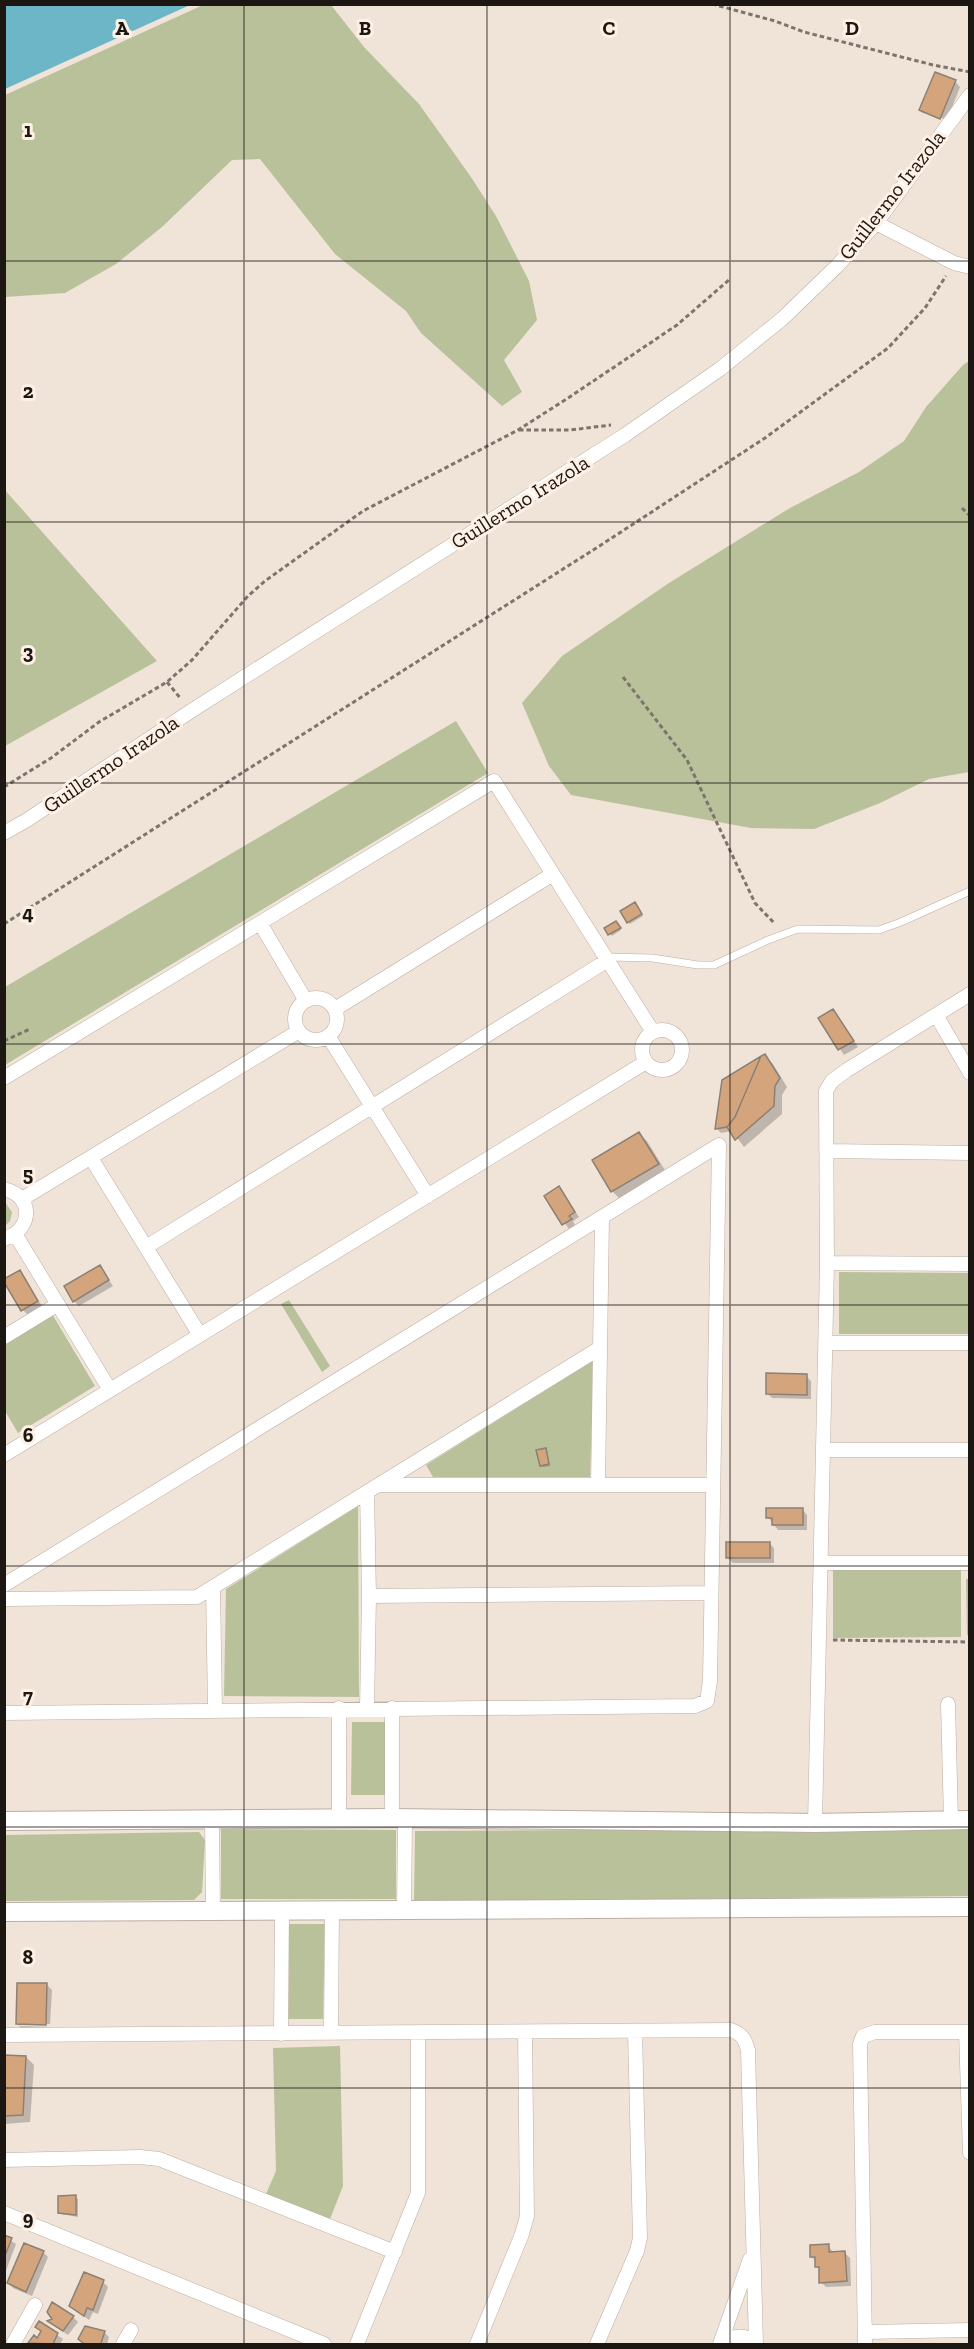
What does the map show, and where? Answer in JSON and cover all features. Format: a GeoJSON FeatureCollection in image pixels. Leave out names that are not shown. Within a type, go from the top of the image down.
{"type":"FeatureCollection","features":[{"type":"Feature","properties":{"kind":"street","name":"Guillermo Irazola"},"geometry":{"type":"LineString","coordinates":[[4,833],[191,711],[625,435],[720,369],[782,319],[837,266],[876,223],[969,95]]}},
{"type":"Feature","properties":{"kind":"street"},"geometry":{"type":"LineString","coordinates":[[876,223],[954,263],[969,267]]}},
{"type":"Feature","properties":{"kind":"street"},"geometry":{"type":"LineString","coordinates":[[4,1078],[494,781],[653,1032]]}},
{"type":"Feature","properties":{"kind":"street"},"geometry":{"type":"LineString","coordinates":[[334,1009],[553,874]]}},
{"type":"Feature","properties":{"kind":"street"},"geometry":{"type":"LineString","coordinates":[[260,923],[306,1001]]}},
{"type":"Feature","properties":{"kind":"street"},"geometry":{"type":"LineString","coordinates":[[146,1247],[607,958]]}},
{"type":"Feature","properties":{"kind":"street"},"geometry":{"type":"LineString","coordinates":[[815,1822],[826,1343],[826,1091],[832,1081],[969,994]]}},
{"type":"Feature","properties":{"kind":"street"},"geometry":{"type":"LineString","coordinates":[[321,999],[328,1002],[334,1009],[338,1021],[336,1028],[328,1036],[319,1040],[311,1040],[298,1031],[296,1014],[298,1008],[306,1001],[321,999]]}},
{"type":"Feature","properties":{"kind":"street"},"geometry":{"type":"LineString","coordinates":[[936,1015],[969,1072]]}},
{"type":"Feature","properties":{"kind":"street"},"geometry":{"type":"LineString","coordinates":[[663,1029],[676,1034],[680,1040],[683,1053],[681,1060],[670,1069],[656,1070],[646,1062],[642,1050],[643,1044],[653,1032],[663,1029]]}},
{"type":"Feature","properties":{"kind":"street"},"geometry":{"type":"LineString","coordinates":[[22,1200],[298,1031]]}},
{"type":"Feature","properties":{"kind":"street"},"geometry":{"type":"LineString","coordinates":[[328,1036],[428,1196]]}},
{"type":"Feature","properties":{"kind":"street"},"geometry":{"type":"LineString","coordinates":[[4,1455],[646,1062]]}},
{"type":"Feature","properties":{"kind":"street"},"geometry":{"type":"LineString","coordinates":[[4,1585],[719,1145],[710,1691],[707,1701],[701,1705],[4,1713]]}},
{"type":"Feature","properties":{"kind":"street"},"geometry":{"type":"LineString","coordinates":[[826,1150],[969,1153]]}},
{"type":"Feature","properties":{"kind":"street"},"geometry":{"type":"LineString","coordinates":[[91,1158],[200,1335]]}},
{"type":"Feature","properties":{"kind":"street"},"geometry":{"type":"LineString","coordinates":[[4,1189],[16,1193],[22,1200],[26,1216],[24,1224],[10,1236],[58,1304],[110,1390]]}},
{"type":"Feature","properties":{"kind":"street"},"geometry":{"type":"LineString","coordinates":[[598,1485],[602,1218]]}},
{"type":"Feature","properties":{"kind":"street"},"geometry":{"type":"LineString","coordinates":[[827,1263],[969,1264]]}},
{"type":"Feature","properties":{"kind":"street"},"geometry":{"type":"LineString","coordinates":[[4,1337],[58,1304]]}},
{"type":"Feature","properties":{"kind":"street"},"geometry":{"type":"LineString","coordinates":[[826,1343],[969,1343]]}},
{"type":"Feature","properties":{"kind":"street"},"geometry":{"type":"LineString","coordinates":[[4,1599],[197,1597],[600,1348]]}},
{"type":"Feature","properties":{"kind":"street"},"geometry":{"type":"LineString","coordinates":[[823,1450],[969,1450]]}},
{"type":"Feature","properties":{"kind":"street"},"geometry":{"type":"LineString","coordinates":[[373,1488],[713,1485]]}},
{"type":"Feature","properties":{"kind":"street"},"geometry":{"type":"LineString","coordinates":[[367,1708],[373,1488]]}},
{"type":"Feature","properties":{"kind":"street"},"geometry":{"type":"LineString","coordinates":[[821,1563],[969,1563]]}},
{"type":"Feature","properties":{"kind":"street"},"geometry":{"type":"LineString","coordinates":[[213,1587],[215,1710]]}},
{"type":"Feature","properties":{"kind":"street"},"geometry":{"type":"LineString","coordinates":[[369,1596],[711,1593]]}},
{"type":"Feature","properties":{"kind":"street"},"geometry":{"type":"LineString","coordinates":[[948,1704],[951,1820]]}},
{"type":"Feature","properties":{"kind":"street"},"geometry":{"type":"LineString","coordinates":[[339,1708],[339,1818]]}},
{"type":"Feature","properties":{"kind":"street"},"geometry":{"type":"LineString","coordinates":[[392,1708],[404,1910]]}},
{"type":"Feature","properties":{"kind":"street"},"geometry":{"type":"LineString","coordinates":[[4,1821],[339,1818],[815,1822],[969,1820]]}},
{"type":"Feature","properties":{"kind":"street"},"geometry":{"type":"LineString","coordinates":[[212,1820],[213,1911]]}},
{"type":"Feature","properties":{"kind":"street"},"geometry":{"type":"LineString","coordinates":[[4,1912],[969,1907]]}},
{"type":"Feature","properties":{"kind":"street"},"geometry":{"type":"LineString","coordinates":[[281,2034],[282,1910]]}},
{"type":"Feature","properties":{"kind":"street"},"geometry":{"type":"LineString","coordinates":[[331,2033],[332,1910]]}},
{"type":"Feature","properties":{"kind":"street"},"geometry":{"type":"LineString","coordinates":[[4,2035],[731,2030],[743,2037],[748,2050],[755,2344]]}},
{"type":"Feature","properties":{"kind":"street"},"geometry":{"type":"LineString","coordinates":[[597,2344],[637,2251],[640,2238],[635,2031]]}},
{"type":"Feature","properties":{"kind":"street"},"geometry":{"type":"LineString","coordinates":[[477,2344],[522,2234],[527,2216],[525,2032]]}},
{"type":"Feature","properties":{"kind":"street"},"geometry":{"type":"LineString","coordinates":[[969,2153],[968,2032],[875,2032],[863,2036],[860,2044],[865,2338],[969,2330]]}},
{"type":"Feature","properties":{"kind":"street"},"geometry":{"type":"LineString","coordinates":[[357,2344],[418,2193],[418,2033]]}},
{"type":"Feature","properties":{"kind":"street"},"geometry":{"type":"LineString","coordinates":[[4,2160],[140,2157],[159,2159],[395,2252]]}},
{"type":"Feature","properties":{"kind":"street"},"geometry":{"type":"LineString","coordinates":[[4,2213],[324,2344]]}},
{"type":"Feature","properties":{"kind":"street"},"geometry":{"type":"LineString","coordinates":[[720,2343],[753,2251]]}},
{"type":"Feature","properties":{"kind":"street"},"geometry":{"type":"LineString","coordinates":[[14,2344],[35,2305]]}},
{"type":"Feature","properties":{"kind":"street"},"geometry":{"type":"LineString","coordinates":[[123,2344],[131,2330]]}},
{"type":"Feature","properties":{"kind":"street"},"geometry":{"type":"LineString","coordinates":[[720,2343],[739,2336],[750,2339],[755,2344]]}},
{"type":"Feature","properties":{"kind":"lane"},"geometry":{"type":"LineString","coordinates":[[607,958],[652,958],[714,965],[798,929],[879,930],[969,891]]}},
{"type":"Feature","properties":{"kind":"path"},"geometry":{"type":"LineString","coordinates":[[712,4],[775,21],[804,32],[969,72]]}},
{"type":"Feature","properties":{"kind":"path"},"geometry":{"type":"LineString","coordinates":[[4,924],[591,552],[765,438],[888,348],[925,308],[954,263]]}},
{"type":"Feature","properties":{"kind":"path"},"geometry":{"type":"LineString","coordinates":[[4,787],[51,758],[99,722],[167,682],[192,660],[248,596],[363,511],[518,430],[677,325],[730,279]]}},
{"type":"Feature","properties":{"kind":"path"},"geometry":{"type":"LineString","coordinates":[[518,430],[570,430],[613,425]]}},
{"type":"Feature","properties":{"kind":"path"},"geometry":{"type":"LineString","coordinates":[[962,508],[969,516]]}},
{"type":"Feature","properties":{"kind":"path"},"geometry":{"type":"LineString","coordinates":[[622,677],[687,760],[755,903],[784,934]]}},
{"type":"Feature","properties":{"kind":"path"},"geometry":{"type":"LineString","coordinates":[[167,682],[191,711]]}},
{"type":"Feature","properties":{"kind":"path"},"geometry":{"type":"LineString","coordinates":[[4,1041],[30,1029]]}},
{"type":"Feature","properties":{"kind":"path"},"geometry":{"type":"LineString","coordinates":[[819,1640],[969,1642]]}},
{"type":"Feature","properties":{"kind":"green space"},"geometry":{"type":"Polygon","coordinates":[[[203,5],[331,5],[364,47],[419,104],[496,216],[529,281],[537,320],[504,360],[522,392],[502,406],[421,333],[406,311],[335,254],[260,159],[232,160],[162,227],[116,264],[65,293],[5,297],[5,95],[203,5]]]}},
{"type":"Feature","properties":{"kind":"green space"},"geometry":{"type":"Polygon","coordinates":[[[969,361],[969,772],[929,779],[880,803],[814,829],[751,828],[571,795],[549,766],[522,703],[562,656],[669,583],[790,508],[859,472],[904,441],[926,407],[969,361]]]}},
{"type":"Feature","properties":{"kind":"green space"},"geometry":{"type":"Polygon","coordinates":[[[4,489],[157,661],[5,746],[4,746],[4,489]]]}},
{"type":"Feature","properties":{"kind":"green space"},"geometry":{"type":"Polygon","coordinates":[[[456,721],[488,773],[5,1065],[5,987],[456,721]]]}},
{"type":"Feature","properties":{"kind":"green space"},"geometry":{"type":"Polygon","coordinates":[[[5,1202],[12,1212],[10,1221],[5,1226],[5,1202]]]}},
{"type":"Feature","properties":{"kind":"green space"},"geometry":{"type":"Polygon","coordinates":[[[839,1272],[969,1273],[969,1334],[839,1334],[839,1272]]]}},
{"type":"Feature","properties":{"kind":"green space"},"geometry":{"type":"Polygon","coordinates":[[[289,1300],[330,1366],[322,1372],[281,1304],[289,1300]]]}},
{"type":"Feature","properties":{"kind":"green space"},"geometry":{"type":"Polygon","coordinates":[[[52,1314],[95,1386],[18,1433],[5,1411],[5,1343],[52,1314]]]}},
{"type":"Feature","properties":{"kind":"green space"},"geometry":{"type":"Polygon","coordinates":[[[594,1360],[590,1477],[433,1477],[426,1465],[594,1360]]]}},
{"type":"Feature","properties":{"kind":"green space"},"geometry":{"type":"Polygon","coordinates":[[[358,1506],[359,1697],[224,1696],[226,1589],[358,1506]]]}},
{"type":"Feature","properties":{"kind":"green space"},"geometry":{"type":"Polygon","coordinates":[[[833,1568],[961,1568],[961,1637],[833,1638],[833,1568]]]}},
{"type":"Feature","properties":{"kind":"green space"},"geometry":{"type":"Polygon","coordinates":[[[966,1579],[969,1579],[969,1635],[967,1635],[966,1579]]]}},
{"type":"Feature","properties":{"kind":"green space"},"geometry":{"type":"Polygon","coordinates":[[[352,1722],[387,1722],[386,1795],[351,1795],[352,1722]]]}},
{"type":"Feature","properties":{"kind":"green space"},"geometry":{"type":"Polygon","coordinates":[[[969,1828],[969,1896],[414,1902],[415,1831],[969,1828]]]}},
{"type":"Feature","properties":{"kind":"green space"},"geometry":{"type":"Polygon","coordinates":[[[221,1829],[396,1830],[396,1899],[221,1899],[221,1829]]]}},
{"type":"Feature","properties":{"kind":"green space"},"geometry":{"type":"Polygon","coordinates":[[[199,1832],[205,1840],[202,1892],[194,1900],[5,1901],[5,1835],[199,1832]]]}},
{"type":"Feature","properties":{"kind":"green space"},"geometry":{"type":"Polygon","coordinates":[[[289,1924],[325,1924],[323,2019],[287,2019],[289,1924]]]}},
{"type":"Feature","properties":{"kind":"green space"},"geometry":{"type":"Polygon","coordinates":[[[340,2046],[343,2186],[330,2219],[266,2194],[276,2171],[273,2048],[340,2046]]]}},
{"type":"Feature","properties":{"kind":"water"},"geometry":{"type":"Polygon","coordinates":[[[5,4],[190,5],[5,89],[5,4]]]}},
{"type":"Feature","properties":{"kind":"building"},"geometry":{"type":"Polygon","coordinates":[[[935,72],[956,80],[940,119],[919,110],[935,72]]]}},
{"type":"Feature","properties":{"kind":"building"},"geometry":{"type":"Polygon","coordinates":[[[635,902],[642,914],[627,923],[620,911],[635,902]]]}},
{"type":"Feature","properties":{"kind":"building"},"geometry":{"type":"Polygon","coordinates":[[[616,921],[621,928],[608,935],[604,928],[616,921]]]}},
{"type":"Feature","properties":{"kind":"building"},"geometry":{"type":"Polygon","coordinates":[[[833,1009],[854,1041],[838,1050],[818,1018],[833,1009]]]}},
{"type":"Feature","properties":{"kind":"building"},"geometry":{"type":"Polygon","coordinates":[[[765,1054],[780,1078],[775,1086],[774,1106],[735,1140],[727,1127],[735,1117],[761,1056],[765,1054]]]}},
{"type":"Feature","properties":{"kind":"building"},"geometry":{"type":"Polygon","coordinates":[[[761,1056],[735,1117],[727,1127],[715,1129],[722,1080],[761,1056]]]}},
{"type":"Feature","properties":{"kind":"building"},"geometry":{"type":"Polygon","coordinates":[[[639,1132],[659,1164],[611,1192],[592,1160],[639,1132]]]}},
{"type":"Feature","properties":{"kind":"building"},"geometry":{"type":"Polygon","coordinates":[[[559,1186],[575,1212],[569,1216],[572,1219],[562,1225],[544,1196],[559,1186]]]}},
{"type":"Feature","properties":{"kind":"building"},"geometry":{"type":"Polygon","coordinates":[[[100,1265],[109,1280],[73,1302],[64,1286],[100,1265]]]}},
{"type":"Feature","properties":{"kind":"building"},"geometry":{"type":"Polygon","coordinates":[[[20,1270],[38,1301],[21,1311],[4,1282],[4,1279],[20,1270]]]}},
{"type":"Feature","properties":{"kind":"building"},"geometry":{"type":"Polygon","coordinates":[[[766,1373],[807,1374],[807,1395],[766,1394],[766,1373]]]}},
{"type":"Feature","properties":{"kind":"building"},"geometry":{"type":"Polygon","coordinates":[[[546,1448],[549,1464],[540,1466],[536,1450],[546,1448]]]}},
{"type":"Feature","properties":{"kind":"building"},"geometry":{"type":"Polygon","coordinates":[[[766,1508],[803,1508],[803,1525],[772,1525],[772,1518],[766,1518],[766,1508]]]}},
{"type":"Feature","properties":{"kind":"building"},"geometry":{"type":"Polygon","coordinates":[[[726,1542],[770,1542],[770,1558],[726,1558],[726,1542]]]}},
{"type":"Feature","properties":{"kind":"building"},"geometry":{"type":"Polygon","coordinates":[[[17,1983],[47,1983],[46,2025],[16,2024],[17,1983]]]}},
{"type":"Feature","properties":{"kind":"building"},"geometry":{"type":"Polygon","coordinates":[[[4,2055],[26,2056],[23,2115],[4,2116],[4,2055]]]}},
{"type":"Feature","properties":{"kind":"building"},"geometry":{"type":"Polygon","coordinates":[[[76,2195],[76,2215],[58,2213],[58,2196],[76,2195]]]}},
{"type":"Feature","properties":{"kind":"building"},"geometry":{"type":"Polygon","coordinates":[[[4,2235],[12,2238],[4,2258],[4,2235]]]}},
{"type":"Feature","properties":{"kind":"building"},"geometry":{"type":"Polygon","coordinates":[[[24,2243],[44,2251],[26,2292],[7,2283],[24,2243]]]}},
{"type":"Feature","properties":{"kind":"building"},"geometry":{"type":"Polygon","coordinates":[[[829,2244],[829,2252],[845,2251],[847,2281],[819,2283],[819,2267],[815,2267],[815,2257],[810,2257],[810,2245],[829,2244]]]}},
{"type":"Feature","properties":{"kind":"building"},"geometry":{"type":"Polygon","coordinates":[[[84,2272],[104,2280],[93,2310],[87,2308],[84,2316],[69,2306],[84,2272]]]}},
{"type":"Feature","properties":{"kind":"building"},"geometry":{"type":"Polygon","coordinates":[[[52,2302],[74,2316],[63,2331],[47,2321],[52,2319],[47,2312],[52,2302]]]}},
{"type":"Feature","properties":{"kind":"building"},"geometry":{"type":"Polygon","coordinates":[[[39,2321],[58,2333],[53,2344],[28,2343],[34,2335],[37,2338],[41,2331],[35,2327],[39,2321]]]}},
{"type":"Feature","properties":{"kind":"building"},"geometry":{"type":"Polygon","coordinates":[[[85,2326],[105,2331],[101,2343],[103,2344],[82,2344],[78,2339],[85,2326]]]}}]}
